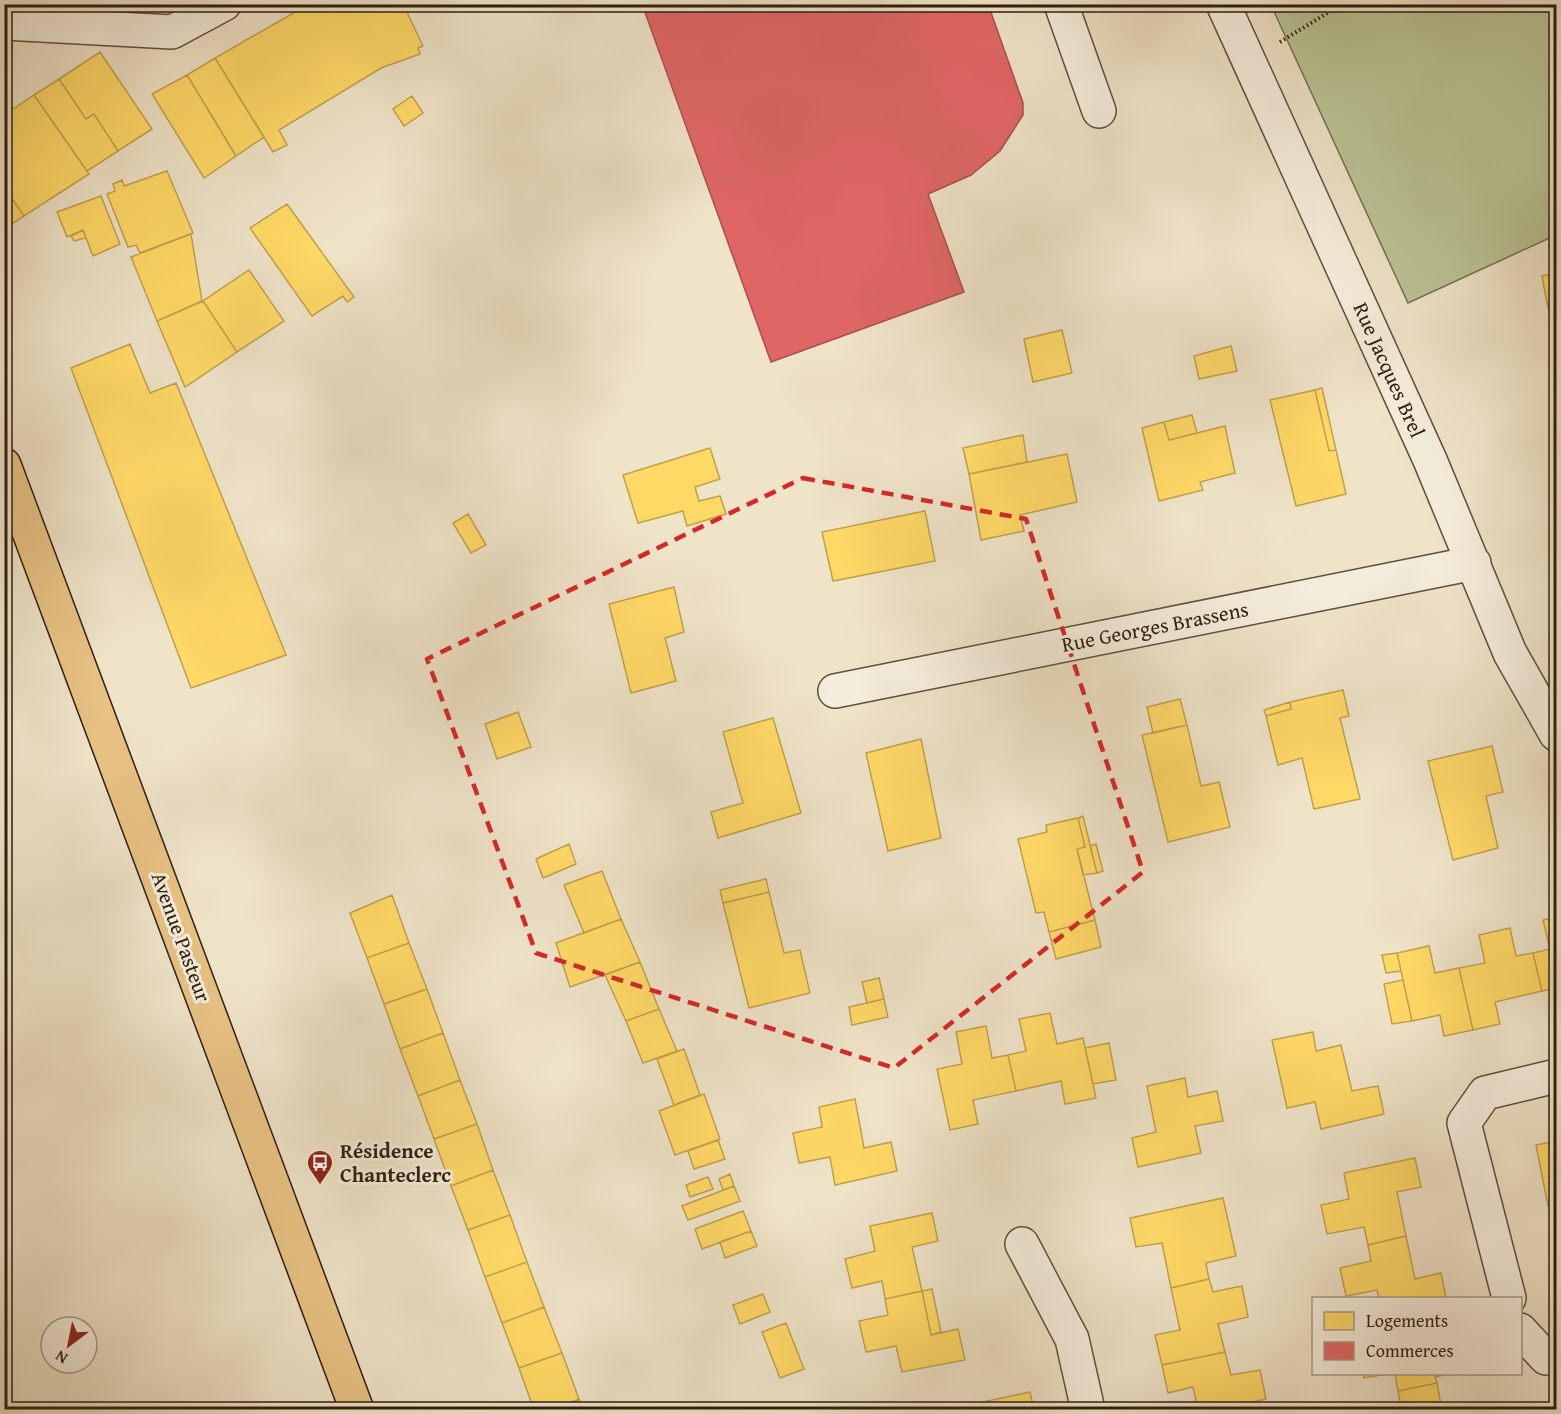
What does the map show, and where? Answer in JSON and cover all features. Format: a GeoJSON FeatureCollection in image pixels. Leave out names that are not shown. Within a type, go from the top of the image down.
{"type":"FeatureCollection","features":[{"type":"Feature","properties":{"kind":"main road","name":"Avenue Pasteur"},"geometry":{"type":"LineString","coordinates":[[4,465],[357,1410]]}},
{"type":"Feature","properties":{"kind":"street"},"geometry":{"type":"LineString","coordinates":[[4,23],[140,17],[172,32],[224,4]]}},
{"type":"Feature","properties":{"kind":"street"},"geometry":{"type":"LineString","coordinates":[[1061,4],[1099,111]]}},
{"type":"Feature","properties":{"kind":"street","name":"Rue Jacques Brel"},"geometry":{"type":"LineString","coordinates":[[1223,4],[1474,563],[1510,653],[1557,734]]}},
{"type":"Feature","properties":{"kind":"street","name":"Rue Georges Brassens"},"geometry":{"type":"LineString","coordinates":[[835,691],[1474,563]]}},
{"type":"Feature","properties":{"kind":"street"},"geometry":{"type":"LineString","coordinates":[[1508,1297],[1464,1124],[1485,1094],[1557,1076]]}},
{"type":"Feature","properties":{"kind":"street"},"geometry":{"type":"LineString","coordinates":[[1022,1244],[1072,1339],[1088,1410]]}},
{"type":"Feature","properties":{"kind":"street"},"geometry":{"type":"LineString","coordinates":[[1522,1331],[1546,1358]]}},
{"type":"Feature","properties":{"kind":"path"},"geometry":{"type":"LineString","coordinates":[[1248,61],[1342,4]]}},
{"type":"Feature","properties":{"kind":"highlighted area"},"geometry":{"type":"Polygon","coordinates":[[[803,478],[1026,519],[1143,872],[894,1068],[536,953],[427,659],[803,478]]]}},
{"type":"Feature","properties":{"kind":"green space"},"geometry":{"type":"Polygon","coordinates":[[[1271,5],[1556,5],[1556,235],[1408,303],[1271,5]]]}},
{"type":"Feature","properties":{"kind":"building: Logements"},"geometry":{"type":"Polygon","coordinates":[[[309,4],[403,4],[423,46],[418,48],[420,54],[381,68],[279,130],[287,145],[273,152],[215,58],[309,4]]]}},
{"type":"Feature","properties":{"kind":"building: Logements"},"geometry":{"type":"Polygon","coordinates":[[[100,52],[152,129],[118,151],[94,114],[86,119],[59,79],[100,52]]]}},
{"type":"Feature","properties":{"kind":"building: Logements"},"geometry":{"type":"Polygon","coordinates":[[[215,58],[264,137],[236,156],[187,75],[215,58]]]}},
{"type":"Feature","properties":{"kind":"building: Logements"},"geometry":{"type":"Polygon","coordinates":[[[187,75],[236,156],[204,178],[152,94],[187,75]]]}},
{"type":"Feature","properties":{"kind":"building: Logements"},"geometry":{"type":"Polygon","coordinates":[[[59,79],[86,119],[94,114],[118,151],[87,171],[34,95],[59,79]]]}},
{"type":"Feature","properties":{"kind":"building: Logements"},"geometry":{"type":"Polygon","coordinates":[[[34,95],[89,174],[24,216],[13,200],[4,206],[4,115],[34,95]]]}},
{"type":"Feature","properties":{"kind":"building: Logements"},"geometry":{"type":"Polygon","coordinates":[[[412,96],[423,113],[404,126],[393,109],[412,96]]]}},
{"type":"Feature","properties":{"kind":"building: Logements"},"geometry":{"type":"Polygon","coordinates":[[[167,171],[193,233],[140,253],[136,245],[128,247],[107,194],[115,191],[113,184],[122,180],[124,186],[167,171]]]}},
{"type":"Feature","properties":{"kind":"building: Logements"},"geometry":{"type":"Polygon","coordinates":[[[101,196],[120,244],[93,256],[83,230],[67,237],[57,212],[101,196]]]}},
{"type":"Feature","properties":{"kind":"building: Logements"},"geometry":{"type":"Polygon","coordinates":[[[13,200],[24,216],[4,229],[4,206],[13,200]]]}},
{"type":"Feature","properties":{"kind":"building: Logements"},"geometry":{"type":"Polygon","coordinates":[[[287,204],[354,297],[347,302],[343,296],[312,316],[250,228],[287,204]]]}},
{"type":"Feature","properties":{"kind":"building: Logements"},"geometry":{"type":"Polygon","coordinates":[[[83,230],[86,238],[74,241],[71,236],[83,230]]]}},
{"type":"Feature","properties":{"kind":"building: Logements"},"geometry":{"type":"Polygon","coordinates":[[[191,234],[202,301],[157,321],[131,257],[191,234]]]}},
{"type":"Feature","properties":{"kind":"building: Logements"},"geometry":{"type":"Polygon","coordinates":[[[249,270],[284,321],[237,352],[203,301],[249,270]]]}},
{"type":"Feature","properties":{"kind":"building: Logements"},"geometry":{"type":"Polygon","coordinates":[[[1556,273],[1556,301],[1547,303],[1542,276],[1556,273]]]}},
{"type":"Feature","properties":{"kind":"building: Logements"},"geometry":{"type":"Polygon","coordinates":[[[203,301],[237,352],[185,387],[157,321],[203,301]]]}},
{"type":"Feature","properties":{"kind":"building: Logements"},"geometry":{"type":"Polygon","coordinates":[[[1556,301],[1556,331],[1554,331],[1547,303],[1556,301]]]}},
{"type":"Feature","properties":{"kind":"building: Logements"},"geometry":{"type":"Polygon","coordinates":[[[1062,330],[1072,373],[1033,382],[1024,339],[1062,330]]]}},
{"type":"Feature","properties":{"kind":"building: Logements"},"geometry":{"type":"Polygon","coordinates":[[[130,344],[150,393],[176,383],[286,655],[191,688],[71,368],[130,344]]]}},
{"type":"Feature","properties":{"kind":"building: Logements"},"geometry":{"type":"Polygon","coordinates":[[[1231,346],[1237,371],[1199,379],[1194,356],[1231,346]]]}},
{"type":"Feature","properties":{"kind":"building: Logements"},"geometry":{"type":"Polygon","coordinates":[[[1322,388],[1336,450],[1329,451],[1315,390],[1322,388]]]}},
{"type":"Feature","properties":{"kind":"building: Logements"},"geometry":{"type":"Polygon","coordinates":[[[1315,390],[1329,451],[1336,450],[1346,494],[1296,506],[1270,400],[1315,390]]]}},
{"type":"Feature","properties":{"kind":"building: Logements"},"geometry":{"type":"Polygon","coordinates":[[[1192,415],[1197,433],[1169,440],[1164,422],[1192,415]]]}},
{"type":"Feature","properties":{"kind":"building: Logements"},"geometry":{"type":"Polygon","coordinates":[[[1164,422],[1169,440],[1225,426],[1235,473],[1200,482],[1203,490],[1159,501],[1142,428],[1164,422]]]}},
{"type":"Feature","properties":{"kind":"building: Logements"},"geometry":{"type":"Polygon","coordinates":[[[1023,435],[1027,462],[969,474],[963,448],[1023,435]]]}},
{"type":"Feature","properties":{"kind":"building: Logements"},"geometry":{"type":"Polygon","coordinates":[[[710,448],[720,479],[695,487],[699,501],[720,496],[726,514],[687,526],[683,511],[638,523],[623,475],[710,448]]]}},
{"type":"Feature","properties":{"kind":"building: Logements"},"geometry":{"type":"Polygon","coordinates":[[[1067,454],[1077,502],[1020,515],[1024,531],[981,540],[969,474],[1067,454]]]}},
{"type":"Feature","properties":{"kind":"building: Logements"},"geometry":{"type":"Polygon","coordinates":[[[925,511],[935,561],[833,581],[822,532],[925,511]]]}},
{"type":"Feature","properties":{"kind":"building: Logements"},"geometry":{"type":"Polygon","coordinates":[[[468,514],[486,545],[471,553],[453,523],[468,514]]]}},
{"type":"Feature","properties":{"kind":"building: Logements"},"geometry":{"type":"Polygon","coordinates":[[[674,587],[684,632],[665,638],[676,681],[631,693],[609,604],[674,587]]]}},
{"type":"Feature","properties":{"kind":"building: Logements"},"geometry":{"type":"Polygon","coordinates":[[[1343,690],[1349,716],[1340,718],[1360,799],[1314,809],[1302,758],[1278,765],[1266,716],[1291,709],[1290,702],[1343,690]]]}},
{"type":"Feature","properties":{"kind":"building: Logements"},"geometry":{"type":"Polygon","coordinates":[[[1180,699],[1187,725],[1153,733],[1147,707],[1180,699]]]}},
{"type":"Feature","properties":{"kind":"building: Logements"},"geometry":{"type":"Polygon","coordinates":[[[1290,702],[1291,709],[1266,716],[1264,710],[1290,702]]]}},
{"type":"Feature","properties":{"kind":"building: Logements"},"geometry":{"type":"Polygon","coordinates":[[[518,712],[531,747],[497,759],[485,724],[518,712]]]}},
{"type":"Feature","properties":{"kind":"building: Logements"},"geometry":{"type":"Polygon","coordinates":[[[773,718],[801,813],[718,838],[711,812],[743,803],[723,732],[773,718]]]}},
{"type":"Feature","properties":{"kind":"building: Logements"},"geometry":{"type":"Polygon","coordinates":[[[1187,725],[1201,786],[1219,782],[1230,827],[1168,842],[1142,735],[1187,725]]]}},
{"type":"Feature","properties":{"kind":"building: Logements"},"geometry":{"type":"Polygon","coordinates":[[[921,739],[941,838],[888,851],[866,753],[921,739]]]}},
{"type":"Feature","properties":{"kind":"building: Logements"},"geometry":{"type":"Polygon","coordinates":[[[1492,746],[1503,792],[1486,796],[1498,848],[1453,860],[1428,761],[1492,746]]]}},
{"type":"Feature","properties":{"kind":"building: Logements"},"geometry":{"type":"Polygon","coordinates":[[[1083,816],[1097,873],[1083,875],[1077,849],[1085,847],[1078,818],[1083,816]]]}},
{"type":"Feature","properties":{"kind":"building: Logements"},"geometry":{"type":"Polygon","coordinates":[[[1078,818],[1085,847],[1077,849],[1095,920],[1049,932],[1044,912],[1036,913],[1018,839],[1047,832],[1046,825],[1078,818]]]}},
{"type":"Feature","properties":{"kind":"building: Logements"},"geometry":{"type":"Polygon","coordinates":[[[569,844],[576,864],[543,878],[536,859],[569,844]]]}},
{"type":"Feature","properties":{"kind":"building: Logements"},"geometry":{"type":"Polygon","coordinates":[[[1096,844],[1103,871],[1097,873],[1090,846],[1096,844]]]}},
{"type":"Feature","properties":{"kind":"building: Logements"},"geometry":{"type":"Polygon","coordinates":[[[602,871],[621,919],[584,933],[564,885],[602,871]]]}},
{"type":"Feature","properties":{"kind":"building: Logements"},"geometry":{"type":"Polygon","coordinates":[[[766,879],[769,892],[723,903],[720,890],[766,879]]]}},
{"type":"Feature","properties":{"kind":"building: Logements"},"geometry":{"type":"Polygon","coordinates":[[[769,892],[784,953],[800,950],[810,993],[749,1008],[723,903],[769,892]]]}},
{"type":"Feature","properties":{"kind":"building: Logements"},"geometry":{"type":"Polygon","coordinates":[[[392,895],[409,943],[367,958],[350,913],[392,895]]]}},
{"type":"Feature","properties":{"kind":"building: Logements"},"geometry":{"type":"Polygon","coordinates":[[[1556,917],[1556,988],[1542,991],[1533,953],[1550,949],[1543,920],[1556,917]]]}},
{"type":"Feature","properties":{"kind":"building: Logements"},"geometry":{"type":"Polygon","coordinates":[[[621,919],[640,962],[570,987],[556,943],[621,919]]]}},
{"type":"Feature","properties":{"kind":"building: Logements"},"geometry":{"type":"Polygon","coordinates":[[[1095,920],[1101,947],[1056,959],[1049,932],[1095,920]]]}},
{"type":"Feature","properties":{"kind":"building: Logements"},"geometry":{"type":"Polygon","coordinates":[[[1510,928],[1516,956],[1533,953],[1542,991],[1495,1002],[1500,1024],[1473,1030],[1459,968],[1485,963],[1479,935],[1510,928]]]}},
{"type":"Feature","properties":{"kind":"building: Logements"},"geometry":{"type":"Polygon","coordinates":[[[409,943],[427,989],[384,1004],[367,958],[409,943]]]}},
{"type":"Feature","properties":{"kind":"building: Logements"},"geometry":{"type":"Polygon","coordinates":[[[1429,946],[1435,973],[1459,968],[1473,1030],[1444,1036],[1440,1015],[1412,1021],[1397,953],[1429,946]]]}},
{"type":"Feature","properties":{"kind":"building: Logements"},"geometry":{"type":"Polygon","coordinates":[[[1397,953],[1401,971],[1386,973],[1382,955],[1397,953]]]}},
{"type":"Feature","properties":{"kind":"building: Logements"},"geometry":{"type":"Polygon","coordinates":[[[640,962],[659,1009],[626,1021],[605,975],[640,962]]]}},
{"type":"Feature","properties":{"kind":"building: Logements"},"geometry":{"type":"Polygon","coordinates":[[[879,978],[884,999],[867,1003],[862,982],[879,978]]]}},
{"type":"Feature","properties":{"kind":"building: Logements"},"geometry":{"type":"Polygon","coordinates":[[[1403,980],[1412,1021],[1392,1024],[1384,984],[1403,980]]]}},
{"type":"Feature","properties":{"kind":"building: Logements"},"geometry":{"type":"Polygon","coordinates":[[[427,989],[443,1033],[400,1049],[384,1004],[427,989]]]}},
{"type":"Feature","properties":{"kind":"building: Logements"},"geometry":{"type":"Polygon","coordinates":[[[884,999],[888,1017],[852,1025],[849,1007],[884,999]]]}},
{"type":"Feature","properties":{"kind":"building: Logements"},"geometry":{"type":"Polygon","coordinates":[[[659,1009],[677,1051],[643,1063],[626,1021],[659,1009]]]}},
{"type":"Feature","properties":{"kind":"building: Logements"},"geometry":{"type":"Polygon","coordinates":[[[1050,1013],[1057,1044],[1083,1038],[1096,1098],[1065,1104],[1061,1081],[1016,1091],[1008,1055],[1026,1051],[1019,1019],[1050,1013]]]}},
{"type":"Feature","properties":{"kind":"building: Logements"},"geometry":{"type":"Polygon","coordinates":[[[986,1026],[992,1058],[1008,1055],[1016,1091],[973,1100],[978,1124],[950,1130],[937,1069],[962,1064],[956,1032],[986,1026]]]}},
{"type":"Feature","properties":{"kind":"building: Logements"},"geometry":{"type":"Polygon","coordinates":[[[1313,1032],[1316,1051],[1341,1045],[1352,1091],[1378,1086],[1384,1114],[1321,1129],[1315,1102],[1287,1108],[1272,1040],[1313,1032]]]}},
{"type":"Feature","properties":{"kind":"building: Logements"},"geometry":{"type":"Polygon","coordinates":[[[443,1033],[460,1080],[418,1096],[400,1049],[443,1033]]]}},
{"type":"Feature","properties":{"kind":"building: Logements"},"geometry":{"type":"Polygon","coordinates":[[[1109,1043],[1116,1080],[1093,1084],[1085,1048],[1109,1043]]]}},
{"type":"Feature","properties":{"kind":"building: Logements"},"geometry":{"type":"Polygon","coordinates":[[[684,1049],[700,1095],[674,1105],[657,1059],[684,1049]]]}},
{"type":"Feature","properties":{"kind":"building: Logements"},"geometry":{"type":"Polygon","coordinates":[[[1185,1078],[1188,1097],[1217,1091],[1223,1121],[1195,1126],[1201,1153],[1138,1167],[1132,1138],[1156,1132],[1147,1086],[1185,1078]]]}},
{"type":"Feature","properties":{"kind":"building: Logements"},"geometry":{"type":"Polygon","coordinates":[[[460,1080],[477,1124],[434,1139],[418,1096],[460,1080]]]}},
{"type":"Feature","properties":{"kind":"building: Logements"},"geometry":{"type":"Polygon","coordinates":[[[704,1094],[720,1139],[675,1155],[659,1111],[704,1094]]]}},
{"type":"Feature","properties":{"kind":"building: Logements"},"geometry":{"type":"Polygon","coordinates":[[[855,1099],[864,1148],[891,1142],[897,1171],[835,1185],[830,1157],[799,1163],[793,1133],[822,1127],[819,1107],[855,1099]]]}},
{"type":"Feature","properties":{"kind":"building: Logements"},"geometry":{"type":"Polygon","coordinates":[[[477,1124],[493,1170],[451,1186],[434,1139],[477,1124]]]}},
{"type":"Feature","properties":{"kind":"building: Logements"},"geometry":{"type":"Polygon","coordinates":[[[718,1140],[725,1159],[694,1169],[688,1151],[718,1140]]]}},
{"type":"Feature","properties":{"kind":"building: Logements"},"geometry":{"type":"Polygon","coordinates":[[[1556,1141],[1556,1204],[1548,1206],[1536,1145],[1556,1141]]]}},
{"type":"Feature","properties":{"kind":"building: Logements"},"geometry":{"type":"Polygon","coordinates":[[[1415,1158],[1421,1187],[1397,1192],[1406,1236],[1368,1245],[1364,1227],[1327,1234],[1321,1205],[1349,1199],[1344,1173],[1415,1158]]]}},
{"type":"Feature","properties":{"kind":"building: Logements"},"geometry":{"type":"Polygon","coordinates":[[[493,1170],[510,1215],[468,1230],[451,1186],[493,1170]]]}},
{"type":"Feature","properties":{"kind":"building: Logements"},"geometry":{"type":"Polygon","coordinates":[[[730,1174],[734,1186],[723,1190],[719,1179],[730,1174]]]}},
{"type":"Feature","properties":{"kind":"building: Logements"},"geometry":{"type":"Polygon","coordinates":[[[708,1177],[713,1189],[690,1197],[686,1185],[708,1177]]]}},
{"type":"Feature","properties":{"kind":"building: Logements"},"geometry":{"type":"Polygon","coordinates":[[[734,1186],[740,1201],[688,1220],[682,1206],[734,1186]]]}},
{"type":"Feature","properties":{"kind":"building: Logements"},"geometry":{"type":"Polygon","coordinates":[[[1223,1198],[1236,1256],[1206,1263],[1209,1279],[1171,1288],[1162,1243],[1136,1247],[1130,1218],[1223,1198]]]}},
{"type":"Feature","properties":{"kind":"building: Logements"},"geometry":{"type":"Polygon","coordinates":[[[743,1211],[751,1231],[702,1249],[695,1229],[743,1211]]]}},
{"type":"Feature","properties":{"kind":"building: Logements"},"geometry":{"type":"Polygon","coordinates":[[[932,1213],[938,1241],[912,1247],[922,1291],[885,1299],[882,1281],[852,1288],[845,1259],[875,1251],[870,1226],[932,1213]]]}},
{"type":"Feature","properties":{"kind":"building: Logements"},"geometry":{"type":"Polygon","coordinates":[[[510,1215],[527,1262],[485,1277],[468,1230],[510,1215]]]}},
{"type":"Feature","properties":{"kind":"building: Logements"},"geometry":{"type":"Polygon","coordinates":[[[751,1231],[757,1246],[725,1258],[720,1242],[751,1231]]]}},
{"type":"Feature","properties":{"kind":"building: Logements"},"geometry":{"type":"Polygon","coordinates":[[[1406,1236],[1415,1279],[1441,1273],[1446,1297],[1379,1297],[1377,1290],[1346,1296],[1340,1268],[1371,1261],[1368,1245],[1406,1236]]]}},
{"type":"Feature","properties":{"kind":"building: Logements"},"geometry":{"type":"Polygon","coordinates":[[[527,1262],[544,1307],[502,1323],[485,1277],[527,1262]]]}},
{"type":"Feature","properties":{"kind":"building: Logements"},"geometry":{"type":"Polygon","coordinates":[[[1209,1279],[1213,1292],[1242,1286],[1248,1317],[1218,1324],[1225,1352],[1162,1365],[1155,1335],[1180,1330],[1171,1288],[1209,1279]]]}},
{"type":"Feature","properties":{"kind":"building: Logements"},"geometry":{"type":"Polygon","coordinates":[[[932,1289],[941,1332],[931,1335],[922,1291],[932,1289]]]}},
{"type":"Feature","properties":{"kind":"building: Logements"},"geometry":{"type":"Polygon","coordinates":[[[922,1291],[931,1335],[958,1329],[965,1360],[902,1372],[896,1346],[866,1352],[859,1321],[888,1315],[885,1299],[922,1291]]]}},
{"type":"Feature","properties":{"kind":"building: Logements"},"geometry":{"type":"Polygon","coordinates":[[[763,1294],[770,1312],[740,1324],[733,1305],[763,1294]]]}},
{"type":"Feature","properties":{"kind":"building: Logements"},"geometry":{"type":"Polygon","coordinates":[[[544,1307],[562,1353],[519,1368],[502,1323],[544,1307]]]}},
{"type":"Feature","properties":{"kind":"building: Logements"},"geometry":{"type":"Polygon","coordinates":[[[786,1323],[804,1369],[780,1378],[762,1332],[786,1323]]]}},
{"type":"Feature","properties":{"kind":"building: Logements"},"geometry":{"type":"Polygon","coordinates":[[[1225,1352],[1231,1375],[1260,1370],[1266,1399],[1218,1410],[1198,1410],[1193,1387],[1168,1393],[1162,1365],[1225,1352]]]}},
{"type":"Feature","properties":{"kind":"building: Logements"},"geometry":{"type":"Polygon","coordinates":[[[562,1353],[579,1399],[551,1410],[534,1410],[519,1368],[562,1353]]]}},
{"type":"Feature","properties":{"kind":"building: Logements"},"geometry":{"type":"Polygon","coordinates":[[[1363,1375],[1382,1375],[1364,1378],[1363,1375]]]}},
{"type":"Feature","properties":{"kind":"building: Logements"},"geometry":{"type":"Polygon","coordinates":[[[1395,1375],[1445,1375],[1435,1377],[1437,1383],[1398,1391],[1395,1375]]]}},
{"type":"Feature","properties":{"kind":"building: Logements"},"geometry":{"type":"Polygon","coordinates":[[[1437,1383],[1442,1410],[1391,1410],[1401,1407],[1398,1391],[1437,1383]]]}},
{"type":"Feature","properties":{"kind":"building: Logements"},"geometry":{"type":"Polygon","coordinates":[[[1030,1392],[1034,1410],[960,1410],[959,1407],[1030,1392]]]}},
{"type":"Feature","properties":{"kind":"building: Logements"},"geometry":{"type":"Polygon","coordinates":[[[579,1399],[583,1410],[551,1410],[579,1399]]]}},
{"type":"Feature","properties":{"kind":"building: Commerces"},"geometry":{"type":"Polygon","coordinates":[[[642,4],[988,4],[1023,103],[1023,115],[1000,151],[971,175],[928,194],[964,292],[771,362],[642,4]]]}},
{"type":"Feature","properties":{"kind":"place","name":"Résidence Chanteclerc"},"geometry":{"type":"Point","coordinates":[320,1186]}}]}
